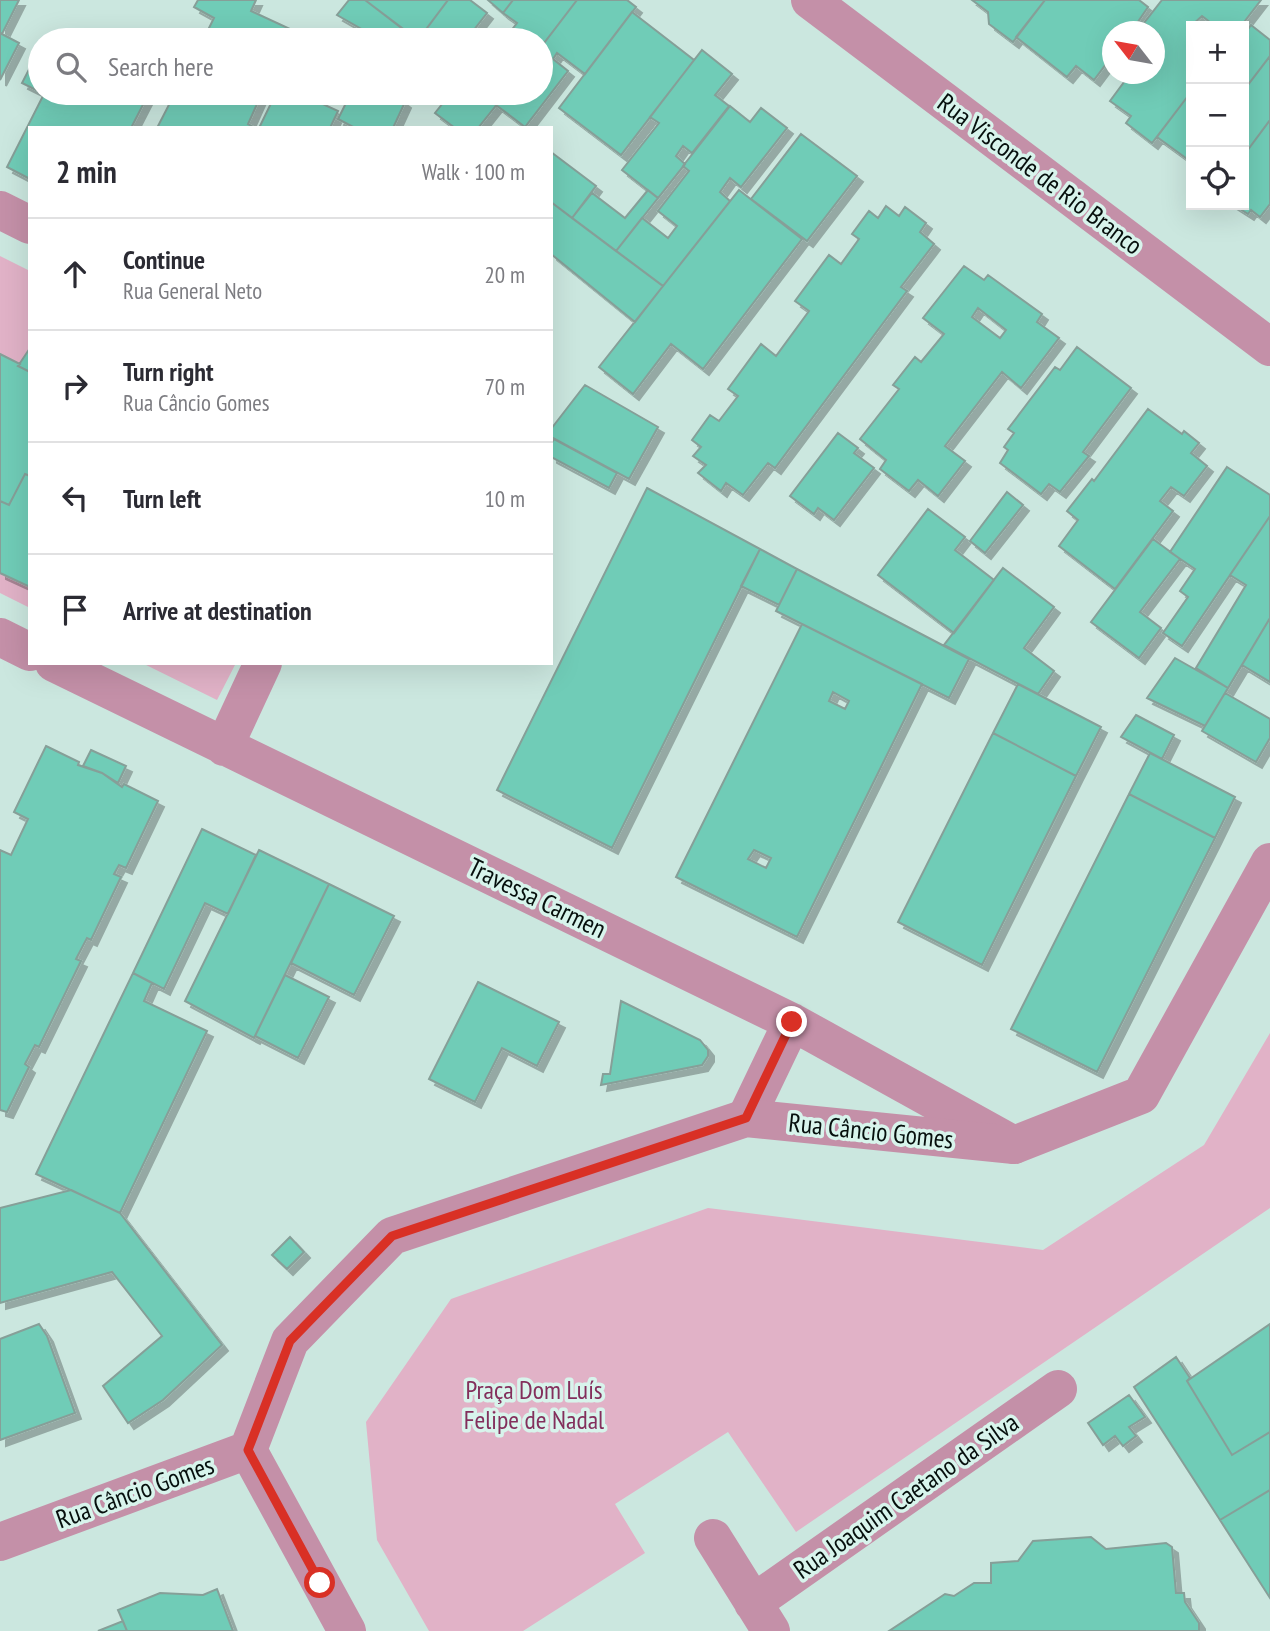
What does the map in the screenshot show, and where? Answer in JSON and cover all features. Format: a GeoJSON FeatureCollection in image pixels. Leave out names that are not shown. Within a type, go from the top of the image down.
{"type":"FeatureCollection","features":[{"type":"Feature","properties":{"kind":"street","name":"Rua Visconde de Rio Branco"},"geometry":{"type":"LineString","coordinates":[[810,0],[1270,347]]}},
{"type":"Feature","properties":{"kind":"street"},"geometry":{"type":"LineString","coordinates":[[0,210],[28,224]]}},
{"type":"Feature","properties":{"kind":"street"},"geometry":{"type":"LineString","coordinates":[[0,637],[28,651]]}},
{"type":"Feature","properties":{"kind":"street","name":"Travessa Carmen"},"geometry":{"type":"LineString","coordinates":[[58,665],[792,1022],[1014,1145]]}},
{"type":"Feature","properties":{"kind":"street"},"geometry":{"type":"LineString","coordinates":[[224,747],[262,665]]}},
{"type":"Feature","properties":{"kind":"street"},"geometry":{"type":"LineString","coordinates":[[1014,1145],[1141,1096],[1270,862]]}},
{"type":"Feature","properties":{"kind":"street"},"geometry":{"type":"LineString","coordinates":[[746,1118],[792,1022]]}},
{"type":"Feature","properties":{"kind":"street","name":"Rua Câncio Gomes"},"geometry":{"type":"LineString","coordinates":[[0,1542],[248,1450],[290,1341],[392,1236],[746,1118],[1014,1145]]}},
{"type":"Feature","properties":{"kind":"street","name":"Rua Joaquim Caetano da Silva"},"geometry":{"type":"LineString","coordinates":[[762,1617],[1058,1390]]}},
{"type":"Feature","properties":{"kind":"street"},"geometry":{"type":"LineString","coordinates":[[248,1450],[347,1631]]}},
{"type":"Feature","properties":{"kind":"street"},"geometry":{"type":"LineString","coordinates":[[713,1538],[762,1617]]}},
{"type":"Feature","properties":{"kind":"green space"},"geometry":{"type":"Polygon","coordinates":[[[0,256],[28,270],[28,607],[0,593],[0,256]]]}},
{"type":"Feature","properties":{"kind":"green space"},"geometry":{"type":"Polygon","coordinates":[[[146,665],[235,665],[217,700],[146,665]]]}},
{"type":"Feature","properties":{"kind":"green space","name":"Praça Dom Luís Felipe de Nadal"},"geometry":{"type":"Polygon","coordinates":[[[1270,1033],[1270,1208],[796,1532],[728,1432],[615,1504],[645,1553],[523,1631],[429,1631],[377,1540],[366,1422],[451,1299],[708,1208],[1043,1250],[1204,1145],[1270,1033]]]}},
{"type":"Feature","properties":{"kind":"building"},"geometry":{"type":"Polygon","coordinates":[[[0,0],[19,0],[2,34],[0,33],[0,0]]]}},
{"type":"Feature","properties":{"kind":"building"},"geometry":{"type":"Polygon","coordinates":[[[198,0],[256,0],[251,11],[288,28],[209,28],[214,18],[194,7],[198,0]]]}},
{"type":"Feature","properties":{"kind":"building"},"geometry":{"type":"Polygon","coordinates":[[[349,0],[365,0],[401,28],[360,28],[337,15],[349,0]]]}},
{"type":"Feature","properties":{"kind":"building"},"geometry":{"type":"Polygon","coordinates":[[[365,0],[448,0],[427,28],[402,28],[365,0]]]}},
{"type":"Feature","properties":{"kind":"building"},"geometry":{"type":"Polygon","coordinates":[[[448,0],[470,0],[487,13],[475,28],[427,28],[448,0]]]}},
{"type":"Feature","properties":{"kind":"building"},"geometry":{"type":"Polygon","coordinates":[[[488,0],[513,0],[503,13],[488,0]]]}},
{"type":"Feature","properties":{"kind":"building"},"geometry":{"type":"Polygon","coordinates":[[[513,0],[577,0],[553,31],[553,28],[513,28],[517,23],[503,13],[513,0]]]}},
{"type":"Feature","properties":{"kind":"building"},"geometry":{"type":"Polygon","coordinates":[[[577,0],[627,0],[636,7],[585,74],[557,53],[553,59],[553,31],[577,0]]]}},
{"type":"Feature","properties":{"kind":"building"},"geometry":{"type":"Polygon","coordinates":[[[972,0],[1045,0],[1013,42],[989,24],[988,12],[972,0]]]}},
{"type":"Feature","properties":{"kind":"building"},"geometry":{"type":"Polygon","coordinates":[[[1045,0],[1139,0],[1148,7],[1138,21],[1102,21],[1102,69],[1094,80],[1076,66],[1067,77],[1016,37],[1045,0]]]}},
{"type":"Feature","properties":{"kind":"building"},"geometry":{"type":"Polygon","coordinates":[[[1162,0],[1261,0],[1245,21],[1208,21],[1202,16],[1196,21],[1186,21],[1186,99],[1152,143],[1126,123],[1131,116],[1110,101],[1123,84],[1165,84],[1165,21],[1146,21],[1162,0]]]}},
{"type":"Feature","properties":{"kind":"building"},"geometry":{"type":"Polygon","coordinates":[[[632,12],[694,60],[621,155],[559,108],[632,12]]]}},
{"type":"Feature","properties":{"kind":"building"},"geometry":{"type":"Polygon","coordinates":[[[1251,25],[1270,40],[1270,56],[1249,83],[1251,25]]]}},
{"type":"Feature","properties":{"kind":"building"},"geometry":{"type":"Polygon","coordinates":[[[0,33],[19,43],[0,80],[0,33]]]}},
{"type":"Feature","properties":{"kind":"building"},"geometry":{"type":"Polygon","coordinates":[[[702,50],[732,74],[715,95],[729,106],[692,153],[683,146],[676,156],[685,164],[658,198],[622,170],[659,123],[650,117],[702,50]]]}},
{"type":"Feature","properties":{"kind":"building"},"geometry":{"type":"Polygon","coordinates":[[[1270,56],[1270,120],[1249,148],[1249,84],[1270,56]]]}},
{"type":"Feature","properties":{"kind":"building"},"geometry":{"type":"Polygon","coordinates":[[[553,59],[568,71],[553,91],[553,59]]]}},
{"type":"Feature","properties":{"kind":"building"},"geometry":{"type":"Polygon","coordinates":[[[28,71],[28,86],[22,83],[28,71]]]}},
{"type":"Feature","properties":{"kind":"building"},"geometry":{"type":"Polygon","coordinates":[[[1186,99],[1186,158],[1157,137],[1186,99]]]}},
{"type":"Feature","properties":{"kind":"building"},"geometry":{"type":"Polygon","coordinates":[[[38,105],[143,105],[132,126],[28,126],[28,178],[7,167],[38,105]]]}},
{"type":"Feature","properties":{"kind":"building"},"geometry":{"type":"Polygon","coordinates":[[[169,105],[257,105],[248,124],[252,126],[158,126],[169,105]]]}},
{"type":"Feature","properties":{"kind":"building"},"geometry":{"type":"Polygon","coordinates":[[[270,105],[325,105],[338,111],[331,126],[260,126],[270,105]]]}},
{"type":"Feature","properties":{"kind":"building"},"geometry":{"type":"Polygon","coordinates":[[[345,105],[404,105],[394,126],[351,126],[338,119],[345,105]]]}},
{"type":"Feature","properties":{"kind":"building"},"geometry":{"type":"Polygon","coordinates":[[[441,105],[496,105],[480,126],[452,126],[435,113],[441,105]]]}},
{"type":"Feature","properties":{"kind":"building"},"geometry":{"type":"Polygon","coordinates":[[[496,105],[542,105],[524,126],[496,105]]]}},
{"type":"Feature","properties":{"kind":"building"},"geometry":{"type":"Polygon","coordinates":[[[730,106],[750,122],[761,108],[787,128],[741,187],[730,178],[720,192],[730,201],[663,286],[616,251],[642,218],[668,238],[677,226],[658,211],[689,171],[683,166],[730,106]]]}},
{"type":"Feature","properties":{"kind":"building"},"geometry":{"type":"Polygon","coordinates":[[[1270,120],[1270,204],[1260,217],[1251,210],[1248,214],[1242,210],[1249,210],[1249,148],[1270,120]]]}},
{"type":"Feature","properties":{"kind":"building"},"geometry":{"type":"Polygon","coordinates":[[[801,134],[857,176],[807,241],[751,199],[801,134]]]}},
{"type":"Feature","properties":{"kind":"building"},"geometry":{"type":"Polygon","coordinates":[[[553,154],[596,186],[572,218],[553,204],[553,154]]]}},
{"type":"Feature","properties":{"kind":"building"},"geometry":{"type":"Polygon","coordinates":[[[648,190],[658,198],[616,251],[572,218],[592,193],[625,218],[648,190]]]}},
{"type":"Feature","properties":{"kind":"building"},"geometry":{"type":"Polygon","coordinates":[[[739,190],[802,239],[703,369],[671,344],[633,394],[599,367],[739,190]]]}},
{"type":"Feature","properties":{"kind":"building"},"geometry":{"type":"Polygon","coordinates":[[[553,204],[663,286],[635,322],[553,256],[553,204]]]}},
{"type":"Feature","properties":{"kind":"building"},"geometry":{"type":"Polygon","coordinates":[[[886,206],[899,216],[905,207],[926,223],[920,232],[934,244],[901,287],[907,291],[775,468],[768,463],[743,495],[726,483],[721,491],[698,473],[706,465],[693,456],[701,447],[692,440],[710,415],[719,421],[738,396],[728,389],[761,344],[776,356],[809,311],[795,301],[829,255],[841,264],[859,239],[852,234],[869,211],[878,218],[886,206]]]}},
{"type":"Feature","properties":{"kind":"building"},"geometry":{"type":"Polygon","coordinates":[[[964,266],[984,280],[988,275],[1042,314],[1037,322],[1059,338],[1021,388],[1002,372],[945,446],[965,461],[938,496],[918,480],[909,491],[880,469],[886,460],[860,439],[899,389],[893,385],[915,357],[921,362],[944,334],[923,318],[964,266]],[[978,308],[972,317],[1000,338],[1006,330],[978,308]]]}},
{"type":"Feature","properties":{"kind":"building"},"geometry":{"type":"Polygon","coordinates":[[[1077,347],[1131,388],[1083,452],[1089,456],[1060,492],[1049,484],[1041,494],[1000,463],[1008,450],[1004,447],[1014,433],[1008,429],[1055,367],[1060,370],[1077,347]]]}},
{"type":"Feature","properties":{"kind":"building"},"geometry":{"type":"Polygon","coordinates":[[[28,351],[28,371],[18,366],[28,351]]]}},
{"type":"Feature","properties":{"kind":"building"},"geometry":{"type":"Polygon","coordinates":[[[0,354],[28,371],[28,475],[25,474],[9,505],[0,501],[0,354]]]}},
{"type":"Feature","properties":{"kind":"building"},"geometry":{"type":"Polygon","coordinates":[[[585,385],[658,427],[629,479],[553,438],[553,426],[585,385]]]}},
{"type":"Feature","properties":{"kind":"building"},"geometry":{"type":"Polygon","coordinates":[[[1148,409],[1199,443],[1191,453],[1207,466],[1184,496],[1171,487],[1160,501],[1173,511],[1115,589],[1059,546],[1078,520],[1067,511],[1092,479],[1094,481],[1148,409]]]}},
{"type":"Feature","properties":{"kind":"building"},"geometry":{"type":"Polygon","coordinates":[[[838,433],[858,448],[854,453],[874,468],[834,520],[818,508],[814,514],[790,496],[838,433]]]}},
{"type":"Feature","properties":{"kind":"building"},"geometry":{"type":"Polygon","coordinates":[[[553,441],[617,473],[609,488],[553,458],[553,441]]]}},
{"type":"Feature","properties":{"kind":"building"},"geometry":{"type":"Polygon","coordinates":[[[1227,467],[1270,495],[1270,516],[1182,646],[1163,633],[1188,597],[1180,591],[1195,569],[1170,552],[1227,467]]]}},
{"type":"Feature","properties":{"kind":"building"},"geometry":{"type":"Polygon","coordinates":[[[25,474],[28,475],[28,586],[0,573],[0,501],[9,505],[25,474]]]}},
{"type":"Feature","properties":{"kind":"building"},"geometry":{"type":"Polygon","coordinates":[[[647,488],[760,549],[612,848],[497,790],[647,488]]]}},
{"type":"Feature","properties":{"kind":"building"},"geometry":{"type":"Polygon","coordinates":[[[1007,492],[1023,505],[985,553],[970,541],[1007,492]]]}},
{"type":"Feature","properties":{"kind":"building"},"geometry":{"type":"Polygon","coordinates":[[[928,509],[965,537],[955,550],[994,580],[954,633],[878,575],[928,509]]]}},
{"type":"Feature","properties":{"kind":"building"},"geometry":{"type":"Polygon","coordinates":[[[1270,516],[1270,618],[1228,688],[1196,668],[1246,585],[1230,575],[1270,516]]]}},
{"type":"Feature","properties":{"kind":"building"},"geometry":{"type":"Polygon","coordinates":[[[1153,539],[1180,559],[1140,612],[1161,628],[1139,658],[1091,622],[1153,539]]]}},
{"type":"Feature","properties":{"kind":"building"},"geometry":{"type":"Polygon","coordinates":[[[760,549],[797,569],[779,605],[741,586],[760,549]]]}},
{"type":"Feature","properties":{"kind":"building"},"geometry":{"type":"Polygon","coordinates":[[[1003,568],[1054,607],[1024,648],[1054,671],[1038,694],[944,645],[1003,568]]]}},
{"type":"Feature","properties":{"kind":"building"},"geometry":{"type":"Polygon","coordinates":[[[797,569],[969,659],[949,698],[776,611],[797,569]]]}},
{"type":"Feature","properties":{"kind":"building"},"geometry":{"type":"Polygon","coordinates":[[[1270,618],[1270,682],[1242,665],[1270,618]]]}},
{"type":"Feature","properties":{"kind":"building"},"geometry":{"type":"Polygon","coordinates":[[[802,624],[922,684],[797,937],[676,877],[802,624]],[[833,692],[829,701],[845,709],[849,701],[833,692]],[[754,850],[748,859],[766,868],[771,858],[754,850]]]}},
{"type":"Feature","properties":{"kind":"building"},"geometry":{"type":"Polygon","coordinates":[[[1175,658],[1228,688],[1205,726],[1147,698],[1175,658]]]}},
{"type":"Feature","properties":{"kind":"building"},"geometry":{"type":"Polygon","coordinates":[[[1018,684],[1101,727],[1076,776],[993,733],[1018,684]]]}},
{"type":"Feature","properties":{"kind":"building"},"geometry":{"type":"Polygon","coordinates":[[[1225,693],[1270,719],[1270,738],[1256,762],[1202,731],[1225,693]]]}},
{"type":"Feature","properties":{"kind":"building"},"geometry":{"type":"Polygon","coordinates":[[[1136,715],[1174,735],[1162,759],[1121,737],[1136,715]]]}},
{"type":"Feature","properties":{"kind":"building"},"geometry":{"type":"Polygon","coordinates":[[[993,733],[1076,776],[982,965],[898,922],[993,733]]]}},
{"type":"Feature","properties":{"kind":"building"},"geometry":{"type":"Polygon","coordinates":[[[46,746],[79,762],[78,765],[102,773],[122,787],[124,784],[158,801],[126,868],[119,865],[114,874],[121,877],[91,940],[87,938],[76,959],[81,961],[39,1047],[35,1045],[25,1064],[29,1067],[7,1112],[0,1110],[0,850],[11,855],[28,819],[14,812],[46,746]]]}},
{"type":"Feature","properties":{"kind":"building"},"geometry":{"type":"Polygon","coordinates":[[[91,750],[126,766],[118,783],[83,766],[91,750]]]}},
{"type":"Feature","properties":{"kind":"building"},"geometry":{"type":"Polygon","coordinates":[[[1150,753],[1235,797],[1215,838],[1129,794],[1150,753]]]}},
{"type":"Feature","properties":{"kind":"building"},"geometry":{"type":"Polygon","coordinates":[[[1129,794],[1215,838],[1097,1072],[1011,1029],[1129,794]]]}},
{"type":"Feature","properties":{"kind":"building"},"geometry":{"type":"Polygon","coordinates":[[[202,829],[256,855],[228,914],[205,903],[164,989],[133,973],[202,829]]]}},
{"type":"Feature","properties":{"kind":"building"},"geometry":{"type":"Polygon","coordinates":[[[259,850],[329,884],[254,1038],[185,1001],[259,850]]]}},
{"type":"Feature","properties":{"kind":"building"},"geometry":{"type":"Polygon","coordinates":[[[329,884],[394,916],[354,995],[291,963],[329,884]]]}},
{"type":"Feature","properties":{"kind":"building"},"geometry":{"type":"Polygon","coordinates":[[[133,973],[152,983],[144,1001],[207,1031],[120,1213],[36,1174],[133,973]]]}},
{"type":"Feature","properties":{"kind":"building"},"geometry":{"type":"Polygon","coordinates":[[[285,975],[329,997],[298,1058],[255,1036],[285,975]]]}},
{"type":"Feature","properties":{"kind":"building"},"geometry":{"type":"Polygon","coordinates":[[[478,982],[559,1022],[537,1066],[502,1048],[475,1102],[429,1079],[478,982]]]}},
{"type":"Feature","properties":{"kind":"building"},"geometry":{"type":"Polygon","coordinates":[[[621,1001],[700,1040],[708,1050],[708,1056],[702,1065],[601,1085],[603,1074],[610,1074],[621,1001]]]}},
{"type":"Feature","properties":{"kind":"building"},"geometry":{"type":"Polygon","coordinates":[[[71,1190],[120,1213],[222,1345],[163,1400],[128,1423],[103,1386],[162,1336],[112,1272],[0,1303],[0,1208],[71,1190]]]}},
{"type":"Feature","properties":{"kind":"building"},"geometry":{"type":"Polygon","coordinates":[[[290,1237],[304,1252],[287,1269],[272,1255],[290,1237]]]}},
{"type":"Feature","properties":{"kind":"building"},"geometry":{"type":"Polygon","coordinates":[[[39,1324],[47,1336],[75,1413],[0,1440],[0,1339],[39,1324]]]}},
{"type":"Feature","properties":{"kind":"building"},"geometry":{"type":"Polygon","coordinates":[[[1270,1324],[1270,1432],[1232,1455],[1187,1381],[1270,1324]]]}},
{"type":"Feature","properties":{"kind":"building"},"geometry":{"type":"Polygon","coordinates":[[[1176,1357],[1190,1378],[1187,1381],[1232,1455],[1270,1432],[1270,1490],[1220,1520],[1134,1387],[1176,1357]]]}},
{"type":"Feature","properties":{"kind":"building"},"geometry":{"type":"Polygon","coordinates":[[[1129,1395],[1145,1417],[1129,1427],[1136,1436],[1123,1446],[1115,1436],[1103,1445],[1088,1423],[1129,1395]]]}},
{"type":"Feature","properties":{"kind":"building"},"geometry":{"type":"Polygon","coordinates":[[[1270,1490],[1270,1598],[1220,1520],[1270,1490]]]}},
{"type":"Feature","properties":{"kind":"building"},"geometry":{"type":"Polygon","coordinates":[[[1091,1537],[1106,1549],[1166,1543],[1172,1547],[1176,1593],[1184,1593],[1185,1602],[1199,1623],[1199,1631],[889,1631],[945,1594],[954,1596],[974,1583],[991,1583],[991,1563],[1018,1561],[1033,1541],[1091,1537]]]}},
{"type":"Feature","properties":{"kind":"building"},"geometry":{"type":"Polygon","coordinates":[[[217,1589],[233,1631],[127,1631],[118,1610],[160,1593],[203,1595],[217,1589]]]}},
{"type":"Feature","properties":{"kind":"building"},"geometry":{"type":"Polygon","coordinates":[[[123,1621],[127,1631],[98,1631],[123,1621]]]}},
{"type":"Feature","properties":{"kind":"route"},"geometry":{"type":"LineString","coordinates":[[320,1583],[248,1450],[290,1341],[392,1236],[746,1118],[792,1022]]}}]}
